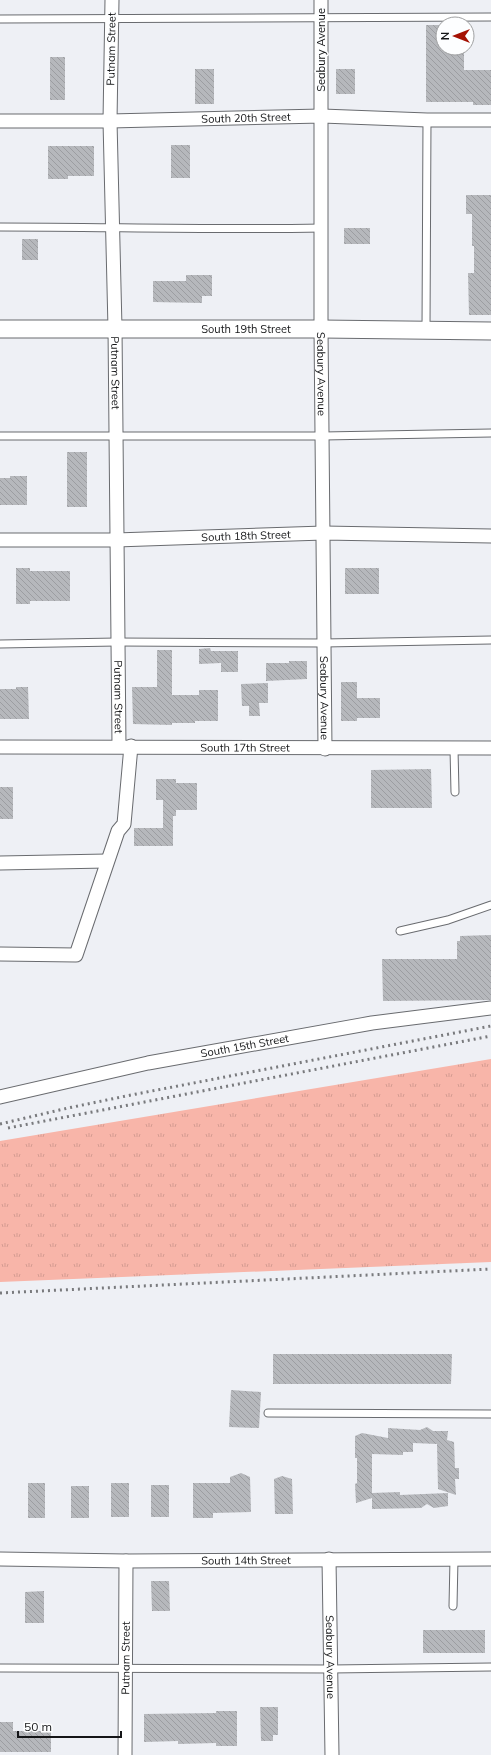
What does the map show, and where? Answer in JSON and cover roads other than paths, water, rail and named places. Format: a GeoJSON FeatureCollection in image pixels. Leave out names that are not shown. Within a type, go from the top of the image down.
{"type":"FeatureCollection","features":[{"type":"Feature","properties":{"kind":"street","name":"Putnam Street"},"geometry":{"type":"LineString","coordinates":[[0,954],[76,955],[118,830],[124,824],[125,746],[117,642],[115,328],[110,121],[112,0]]}},
{"type":"Feature","properties":{"kind":"street","name":"Seabury Avenue"},"geometry":{"type":"LineString","coordinates":[[321,0],[321,329],[325,749]]}},
{"type":"Feature","properties":{"kind":"street","name":"South 20th Street"},"geometry":{"type":"LineString","coordinates":[[0,121],[110,121],[322,116],[427,120],[491,120]]}},
{"type":"Feature","properties":{"kind":"street","name":"South 19th Street"},"geometry":{"type":"LineString","coordinates":[[0,329],[115,328],[491,331]]}},
{"type":"Feature","properties":{"kind":"street","name":"South 18th Street"},"geometry":{"type":"LineString","coordinates":[[0,540],[116,540],[324,533],[491,536]]}},
{"type":"Feature","properties":{"kind":"street","name":"South 17th Street"},"geometry":{"type":"LineString","coordinates":[[0,747],[125,746],[325,749],[491,748]]}},
{"type":"Feature","properties":{"kind":"street"},"geometry":{"type":"LineString","coordinates":[[0,863],[107,861]]}},
{"type":"Feature","properties":{"kind":"street","name":"South 15th Street"},"geometry":{"type":"LineString","coordinates":[[0,1097],[148,1063],[372,1023],[491,1008]]}},
{"type":"Feature","properties":{"kind":"street","name":"South 14th Street"},"geometry":{"type":"LineString","coordinates":[[0,1559],[126,1561],[491,1559]]}},
{"type":"Feature","properties":{"kind":"street","name":"Seabury Avenue"},"geometry":{"type":"LineString","coordinates":[[330,1559],[332,1755]]}},
{"type":"Feature","properties":{"kind":"street","name":"Putnam Street"},"geometry":{"type":"LineString","coordinates":[[125,1755],[124,1669],[126,1561]]}},
{"type":"Feature","properties":{"kind":"lane"},"geometry":{"type":"LineString","coordinates":[[0,19],[112,20],[491,17]]}},
{"type":"Feature","properties":{"kind":"lane"},"geometry":{"type":"LineString","coordinates":[[426,331],[427,120]]}},
{"type":"Feature","properties":{"kind":"lane"},"geometry":{"type":"LineString","coordinates":[[0,227],[113,227],[256,230],[322,228]]}},
{"type":"Feature","properties":{"kind":"lane"},"geometry":{"type":"LineString","coordinates":[[0,436],[323,436],[491,433]]}},
{"type":"Feature","properties":{"kind":"lane"},"geometry":{"type":"LineString","coordinates":[[0,644],[117,642],[324,643],[491,640]]}},
{"type":"Feature","properties":{"kind":"lane"},"geometry":{"type":"LineString","coordinates":[[454,749],[455,792]]}},
{"type":"Feature","properties":{"kind":"lane"},"geometry":{"type":"LineString","coordinates":[[400,931],[448,920],[491,905]]}},
{"type":"Feature","properties":{"kind":"lane"},"geometry":{"type":"LineString","coordinates":[[268,1413],[491,1414]]}},
{"type":"Feature","properties":{"kind":"lane"},"geometry":{"type":"LineString","coordinates":[[453,1606],[454,1559]]}},
{"type":"Feature","properties":{"kind":"lane"},"geometry":{"type":"LineString","coordinates":[[0,1668],[331,1669],[491,1667]]}},
{"type":"Feature","properties":{"kind":"railway"},"geometry":{"type":"LineString","coordinates":[[0,1124],[131,1095],[491,1026]]}},
{"type":"Feature","properties":{"kind":"railway"},"geometry":{"type":"LineString","coordinates":[[8,1128],[491,1036]]}},
{"type":"Feature","properties":{"kind":"railway"},"geometry":{"type":"LineString","coordinates":[[0,1293],[491,1269]]}}]}
